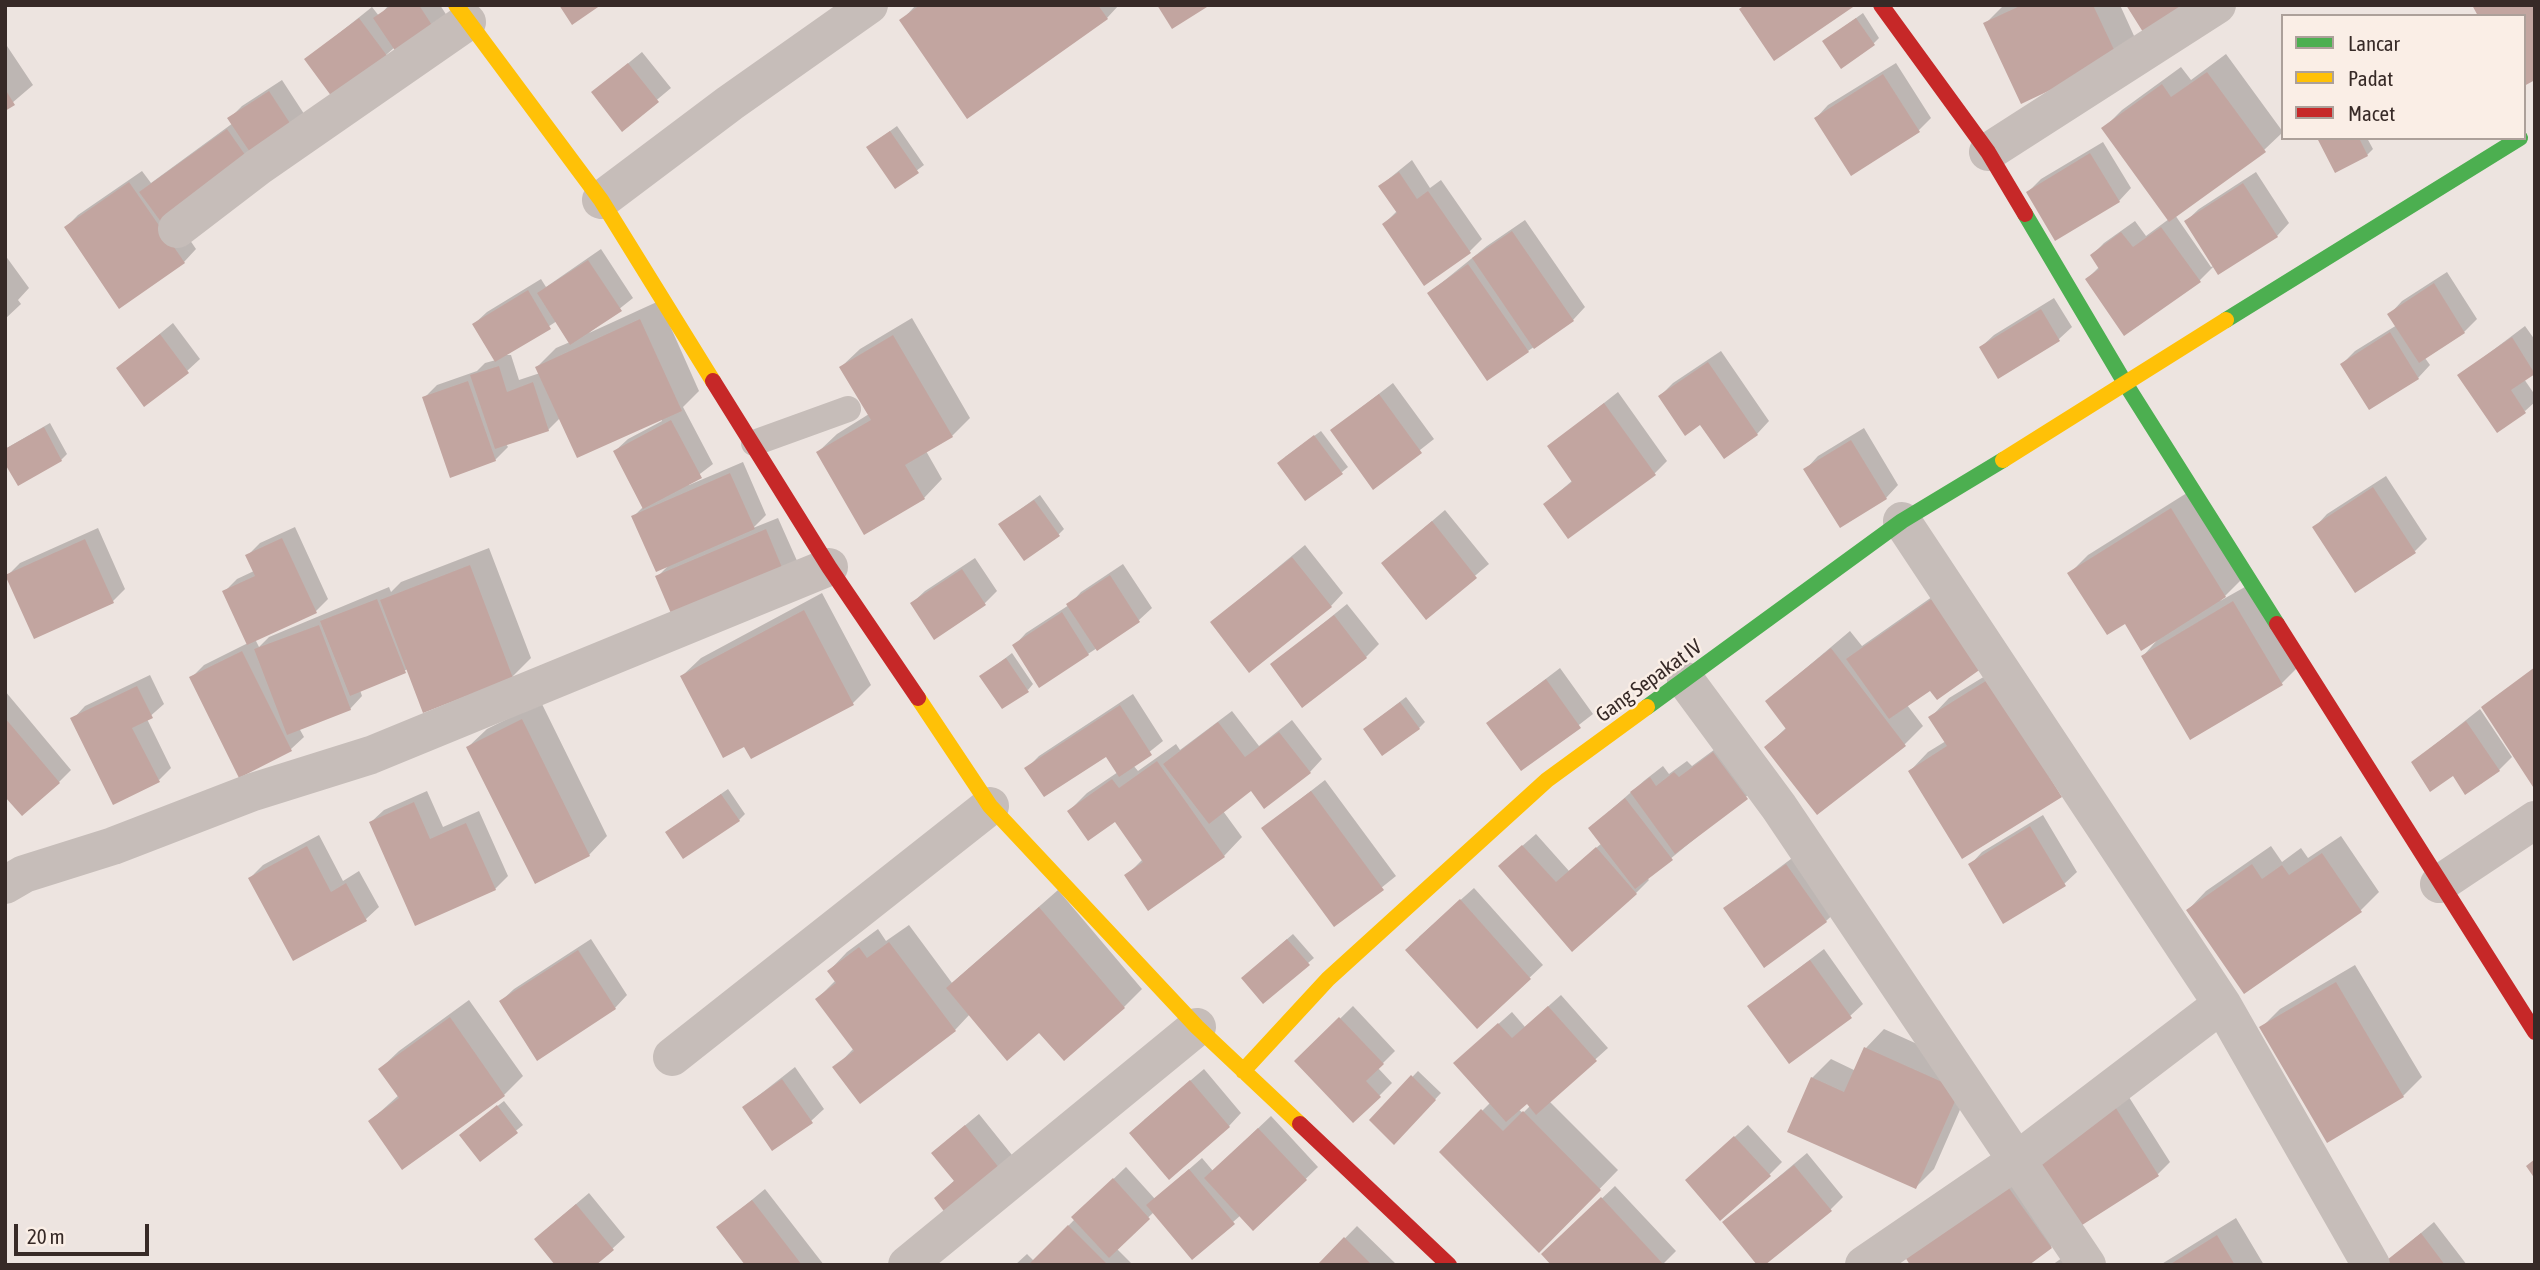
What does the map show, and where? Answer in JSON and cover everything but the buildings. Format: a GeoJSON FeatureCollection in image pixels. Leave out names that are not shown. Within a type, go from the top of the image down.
{"type":"FeatureCollection","features":[{"type":"Feature","properties":{"kind":"street"},"geometry":{"type":"LineString","coordinates":[[601,200],[730,103],[869,5]]}},
{"type":"Feature","properties":{"kind":"street"},"geometry":{"type":"LineString","coordinates":[[1881,5],[1987,152],[2125,383],[2439,884],[2535,1032]]}},
{"type":"Feature","properties":{"kind":"street"},"geometry":{"type":"LineString","coordinates":[[1987,152],[2217,5]]}},
{"type":"Feature","properties":{"kind":"street"},"geometry":{"type":"LineString","coordinates":[[177,229],[462,14],[601,200],[829,568],[990,806],[1196,1027],[1449,1265]]}},
{"type":"Feature","properties":{"kind":"street","name":"Gang Sepakat IV"},"geometry":{"type":"LineString","coordinates":[[1243,1071],[1328,979],[1547,780],[1902,521],[2067,422],[2125,383],[2517,140]]}},
{"type":"Feature","properties":{"kind":"street"},"geometry":{"type":"LineString","coordinates":[[1902,521],[2222,1004],[2371,1265]]}},
{"type":"Feature","properties":{"kind":"street"},"geometry":{"type":"LineString","coordinates":[[5,886],[24,874],[113,846],[253,792],[371,755],[829,568]]}},
{"type":"Feature","properties":{"kind":"street"},"geometry":{"type":"LineString","coordinates":[[1686,681],[1779,807],[2087,1265]]}},
{"type":"Feature","properties":{"kind":"street"},"geometry":{"type":"LineString","coordinates":[[672,1057],[990,806]]}},
{"type":"Feature","properties":{"kind":"street"},"geometry":{"type":"LineString","coordinates":[[2439,884],[2535,820]]}},
{"type":"Feature","properties":{"kind":"street"},"geometry":{"type":"LineString","coordinates":[[1864,1265],[2016,1161],[2222,1004]]}},
{"type":"Feature","properties":{"kind":"street"},"geometry":{"type":"LineString","coordinates":[[907,1265],[1196,1027]]}},
{"type":"Feature","properties":{"kind":"lane"},"geometry":{"type":"LineString","coordinates":[[754,443],[848,408]]}},
{"type":"Feature","properties":{"kind":"traffic: fast"},"geometry":{"type":"LineString","coordinates":[[2226,320],[2517,140]]}},
{"type":"Feature","properties":{"kind":"traffic: fast"},"geometry":{"type":"LineString","coordinates":[[2025,214],[2125,383],[2277,624]]}},
{"type":"Feature","properties":{"kind":"traffic: fast"},"geometry":{"type":"LineString","coordinates":[[1647,707],[1902,521],[2003,460]]}},
{"type":"Feature","properties":{"kind":"traffic: slow"},"geometry":{"type":"LineString","coordinates":[[456,5],[601,200],[713,381]]}},
{"type":"Feature","properties":{"kind":"traffic: slow"},"geometry":{"type":"LineString","coordinates":[[2003,460],[2226,320]]}},
{"type":"Feature","properties":{"kind":"traffic: slow"},"geometry":{"type":"LineString","coordinates":[[918,698],[990,806],[1197,1027],[1300,1124]]}},
{"type":"Feature","properties":{"kind":"traffic: slow"},"geometry":{"type":"LineString","coordinates":[[1243,1071],[1328,979],[1547,780],[1647,707]]}},
{"type":"Feature","properties":{"kind":"traffic: jam"},"geometry":{"type":"LineString","coordinates":[[1881,5],[1988,152],[2025,214]]}},
{"type":"Feature","properties":{"kind":"traffic: jam"},"geometry":{"type":"LineString","coordinates":[[713,381],[829,567],[918,698]]}},
{"type":"Feature","properties":{"kind":"traffic: jam"},"geometry":{"type":"LineString","coordinates":[[2277,624],[2535,1032]]}},
{"type":"Feature","properties":{"kind":"traffic: jam"},"geometry":{"type":"LineString","coordinates":[[1300,1124],[1449,1265]]}}]}
